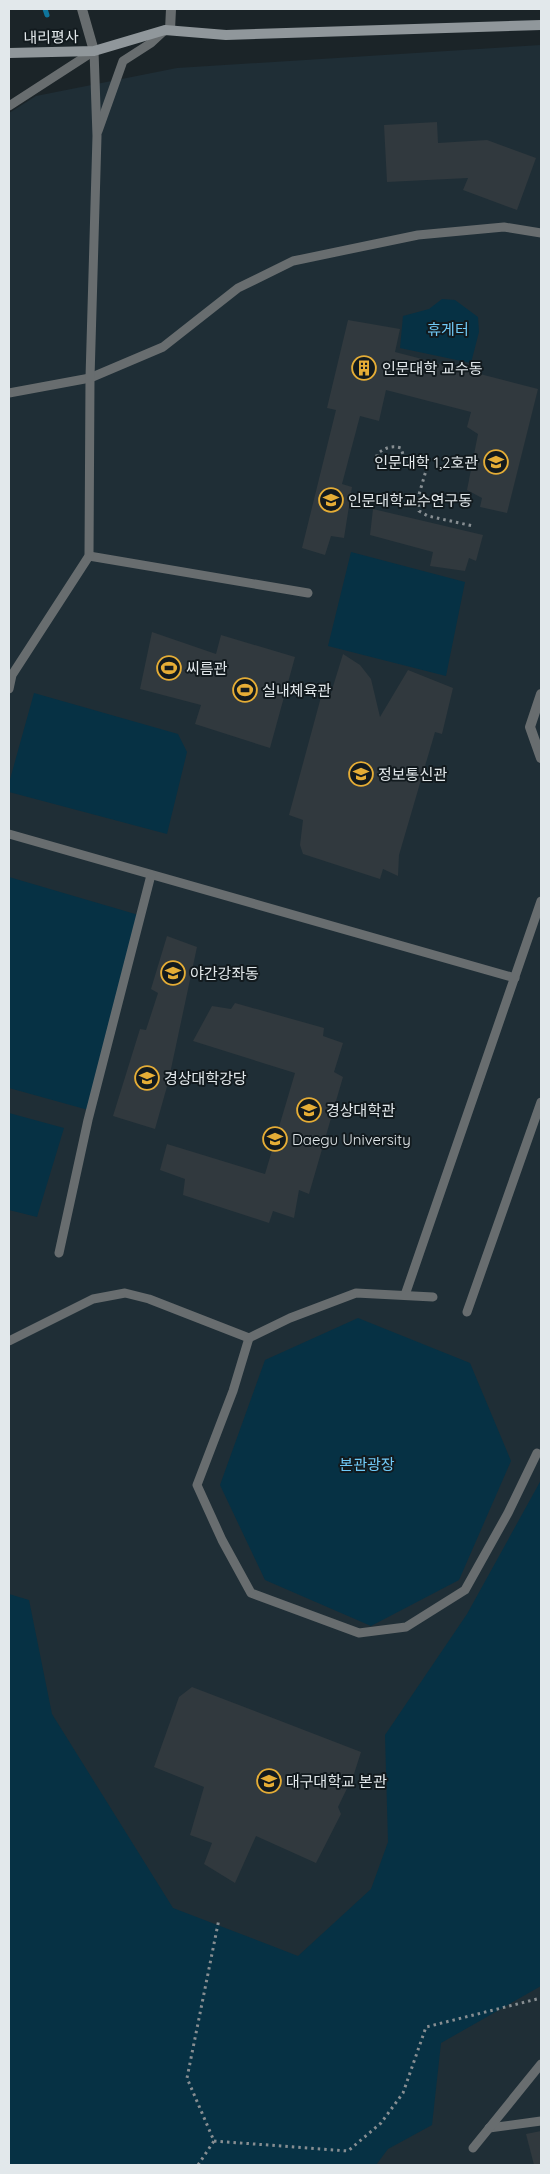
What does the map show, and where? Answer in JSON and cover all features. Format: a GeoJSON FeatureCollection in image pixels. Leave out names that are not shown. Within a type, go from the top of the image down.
{"type":"FeatureCollection","features":[{"type":"Feature","properties":{"kind":"street"},"geometry":{"type":"LineString","coordinates":[[82,9],[94,52]]}},
{"type":"Feature","properties":{"kind":"street"},"geometry":{"type":"LineString","coordinates":[[171,9],[168,30],[226,35],[541,25]]}},
{"type":"Feature","properties":{"kind":"street","name":"내리평사"},"geometry":{"type":"LineString","coordinates":[[9,53],[94,52],[168,30]]}},
{"type":"Feature","properties":{"kind":"street"},"geometry":{"type":"LineString","coordinates":[[541,694],[530,726],[541,758]]}},
{"type":"Feature","properties":{"kind":"lane"},"geometry":{"type":"LineString","coordinates":[[97,136],[123,61],[168,30]]}},
{"type":"Feature","properties":{"kind":"lane"},"geometry":{"type":"LineString","coordinates":[[9,106],[94,52]]}},
{"type":"Feature","properties":{"kind":"lane"},"geometry":{"type":"LineString","coordinates":[[9,689],[12,675],[89,556],[90,378],[97,136],[94,52]]}},
{"type":"Feature","properties":{"kind":"lane"},"geometry":{"type":"LineString","coordinates":[[9,392],[90,378],[163,347],[238,288],[293,262],[418,235],[504,227],[541,233]]}},
{"type":"Feature","properties":{"kind":"lane"},"geometry":{"type":"LineString","coordinates":[[89,556],[308,593]]}},
{"type":"Feature","properties":{"kind":"lane"},"geometry":{"type":"LineString","coordinates":[[9,834],[515,978]]}},
{"type":"Feature","properties":{"kind":"lane"},"geometry":{"type":"LineString","coordinates":[[59,1253],[88,1120],[151,875]]}},
{"type":"Feature","properties":{"kind":"lane"},"geometry":{"type":"LineString","coordinates":[[405,1295],[541,901]]}},
{"type":"Feature","properties":{"kind":"lane"},"geometry":{"type":"LineString","coordinates":[[467,1312],[541,1102]]}},
{"type":"Feature","properties":{"kind":"lane"},"geometry":{"type":"LineString","coordinates":[[433,1297],[356,1292],[290,1318],[249,1338],[233,1391],[197,1485],[222,1540],[251,1593],[358,1633],[406,1627],[465,1590],[508,1513],[537,1453]]}},
{"type":"Feature","properties":{"kind":"lane"},"geometry":{"type":"LineString","coordinates":[[9,1341],[93,1299],[125,1293],[149,1299],[249,1338]]}},
{"type":"Feature","properties":{"kind":"lane"},"geometry":{"type":"LineString","coordinates":[[473,2148],[541,2064]]}},
{"type":"Feature","properties":{"kind":"lane"},"geometry":{"type":"LineString","coordinates":[[489,2128],[541,2121]]}},
{"type":"Feature","properties":{"kind":"path"},"geometry":{"type":"LineString","coordinates":[[377,457],[377,454],[384,449],[394,446],[401,448],[406,461],[427,467],[418,498],[419,511],[428,516],[473,526]]}},
{"type":"Feature","properties":{"kind":"path"},"geometry":{"type":"LineString","coordinates":[[214,2142],[188,2078],[219,1919]]}},
{"type":"Feature","properties":{"kind":"path"},"geometry":{"type":"LineString","coordinates":[[214,2142],[348,2151],[381,2123],[404,2093],[426,2028],[541,1998]]}},
{"type":"Feature","properties":{"kind":"path"},"geometry":{"type":"LineString","coordinates":[[198,2165],[214,2142]]}},
{"type":"Feature","properties":{"kind":"shaded area","name":"Daegu University"},"geometry":{"type":"Polygon","coordinates":[[[541,45],[541,2165],[9,2165],[9,113],[36,96],[177,68],[541,45]]]}},
{"type":"Feature","properties":{"kind":"green space","name":"휴게터"},"geometry":{"type":"Polygon","coordinates":[[[442,299],[455,300],[478,317],[479,332],[471,363],[400,348],[403,316],[429,309],[442,299]]]}},
{"type":"Feature","properties":{"kind":"green space"},"geometry":{"type":"Polygon","coordinates":[[[351,552],[465,582],[446,676],[328,646],[351,552]]]}},
{"type":"Feature","properties":{"kind":"green space"},"geometry":{"type":"Polygon","coordinates":[[[34,693],[178,734],[187,752],[167,834],[9,792],[9,783],[34,693]]]}},
{"type":"Feature","properties":{"kind":"green space"},"geometry":{"type":"Polygon","coordinates":[[[9,877],[142,916],[92,1111],[9,1088],[9,877]]]}},
{"type":"Feature","properties":{"kind":"green space"},"geometry":{"type":"Polygon","coordinates":[[[9,1113],[64,1128],[37,1217],[9,1210],[9,1113]]]}},
{"type":"Feature","properties":{"kind":"green space","name":"본관광장"},"geometry":{"type":"Polygon","coordinates":[[[358,1318],[470,1363],[511,1461],[459,1580],[371,1626],[265,1580],[220,1485],[265,1360],[358,1318]]]}},
{"type":"Feature","properties":{"kind":"green space"},"geometry":{"type":"Polygon","coordinates":[[[541,1480],[541,1986],[441,2043],[432,2125],[388,2149],[376,2165],[9,2165],[9,1594],[29,1600],[52,1714],[173,1908],[298,1956],[371,1889],[388,1842],[385,1735],[467,1614],[541,1480]]]}},
{"type":"Feature","properties":{"kind":"building"},"geometry":{"type":"Polygon","coordinates":[[[437,122],[438,143],[487,140],[536,158],[517,210],[463,190],[468,178],[387,182],[384,125],[437,122]]]}},
{"type":"Feature","properties":{"kind":"building"},"geometry":{"type":"Polygon","coordinates":[[[348,320],[400,329],[395,352],[538,389],[507,513],[480,507],[482,498],[467,490],[478,434],[467,427],[471,412],[386,390],[379,421],[360,416],[342,484],[352,487],[344,538],[331,536],[325,555],[302,548],[336,410],[327,408],[348,320]]]}},
{"type":"Feature","properties":{"kind":"building"},"geometry":{"type":"Polygon","coordinates":[[[373,509],[483,535],[476,561],[469,558],[465,571],[430,566],[433,552],[370,535],[373,509]]]}},
{"type":"Feature","properties":{"kind":"building","name":"실내체육관"},"geometry":{"type":"Polygon","coordinates":[[[152,632],[216,654],[221,635],[295,657],[270,748],[195,724],[201,705],[140,689],[152,632]]]}},
{"type":"Feature","properties":{"kind":"building","name":"정보통신관"},"geometry":{"type":"Polygon","coordinates":[[[343,654],[360,665],[371,679],[380,717],[408,670],[453,688],[442,734],[435,732],[399,855],[398,876],[383,869],[380,879],[303,854],[300,845],[303,820],[289,815],[321,697],[331,693],[343,654]]]}},
{"type":"Feature","properties":{"kind":"building"},"geometry":{"type":"Polygon","coordinates":[[[167,936],[197,947],[168,1083],[155,1129],[113,1116],[140,1029],[146,1030],[158,993],[151,989],[167,936]]]}},
{"type":"Feature","properties":{"kind":"building","name":"경상대학관"},"geometry":{"type":"Polygon","coordinates":[[[235,1003],[324,1028],[323,1036],[343,1043],[334,1072],[343,1077],[309,1194],[299,1190],[294,1218],[273,1211],[269,1223],[183,1195],[185,1179],[160,1170],[167,1144],[265,1174],[295,1073],[193,1041],[212,1006],[231,1009],[235,1003]]]}},
{"type":"Feature","properties":{"kind":"building","name":"대구대학교 본관"},"geometry":{"type":"Polygon","coordinates":[[[192,1687],[361,1752],[354,1774],[338,1807],[341,1814],[316,1863],[256,1836],[235,1883],[204,1864],[212,1843],[190,1835],[204,1787],[154,1767],[179,1697],[192,1687]]]}},
{"type":"Feature","properties":{"kind":"building"},"geometry":{"type":"Polygon","coordinates":[[[541,2131],[541,2165],[534,2165],[526,2134],[541,2131]]]}},
{"type":"Feature","properties":{"kind":"waterway"},"geometry":{"type":"LineString","coordinates":[[45,9],[47,15]]}},
{"type":"Feature","properties":{"kind":"place","name":"인문대학 교수동"},"geometry":{"type":"Point","coordinates":[364,368]}},
{"type":"Feature","properties":{"kind":"place","name":"인문대학 1,2호관"},"geometry":{"type":"Point","coordinates":[496,462]}},
{"type":"Feature","properties":{"kind":"place","name":"인문대학교수연구동"},"geometry":{"type":"Point","coordinates":[331,500]}},
{"type":"Feature","properties":{"kind":"place","name":"씨름관"},"geometry":{"type":"Point","coordinates":[169,668]}},
{"type":"Feature","properties":{"kind":"place","name":"실내체육관"},"geometry":{"type":"Point","coordinates":[245,690]}},
{"type":"Feature","properties":{"kind":"place","name":"정보통신관"},"geometry":{"type":"Point","coordinates":[361,774]}},
{"type":"Feature","properties":{"kind":"place","name":"야간강좌동"},"geometry":{"type":"Point","coordinates":[173,973]}},
{"type":"Feature","properties":{"kind":"place","name":"경상대학강당"},"geometry":{"type":"Point","coordinates":[147,1078]}},
{"type":"Feature","properties":{"kind":"place","name":"경상대학관"},"geometry":{"type":"Point","coordinates":[309,1110]}},
{"type":"Feature","properties":{"kind":"place","name":"Daegu University"},"geometry":{"type":"Point","coordinates":[275,1139]}},
{"type":"Feature","properties":{"kind":"place","name":"대구대학교 본관"},"geometry":{"type":"Point","coordinates":[269,1781]}}]}
